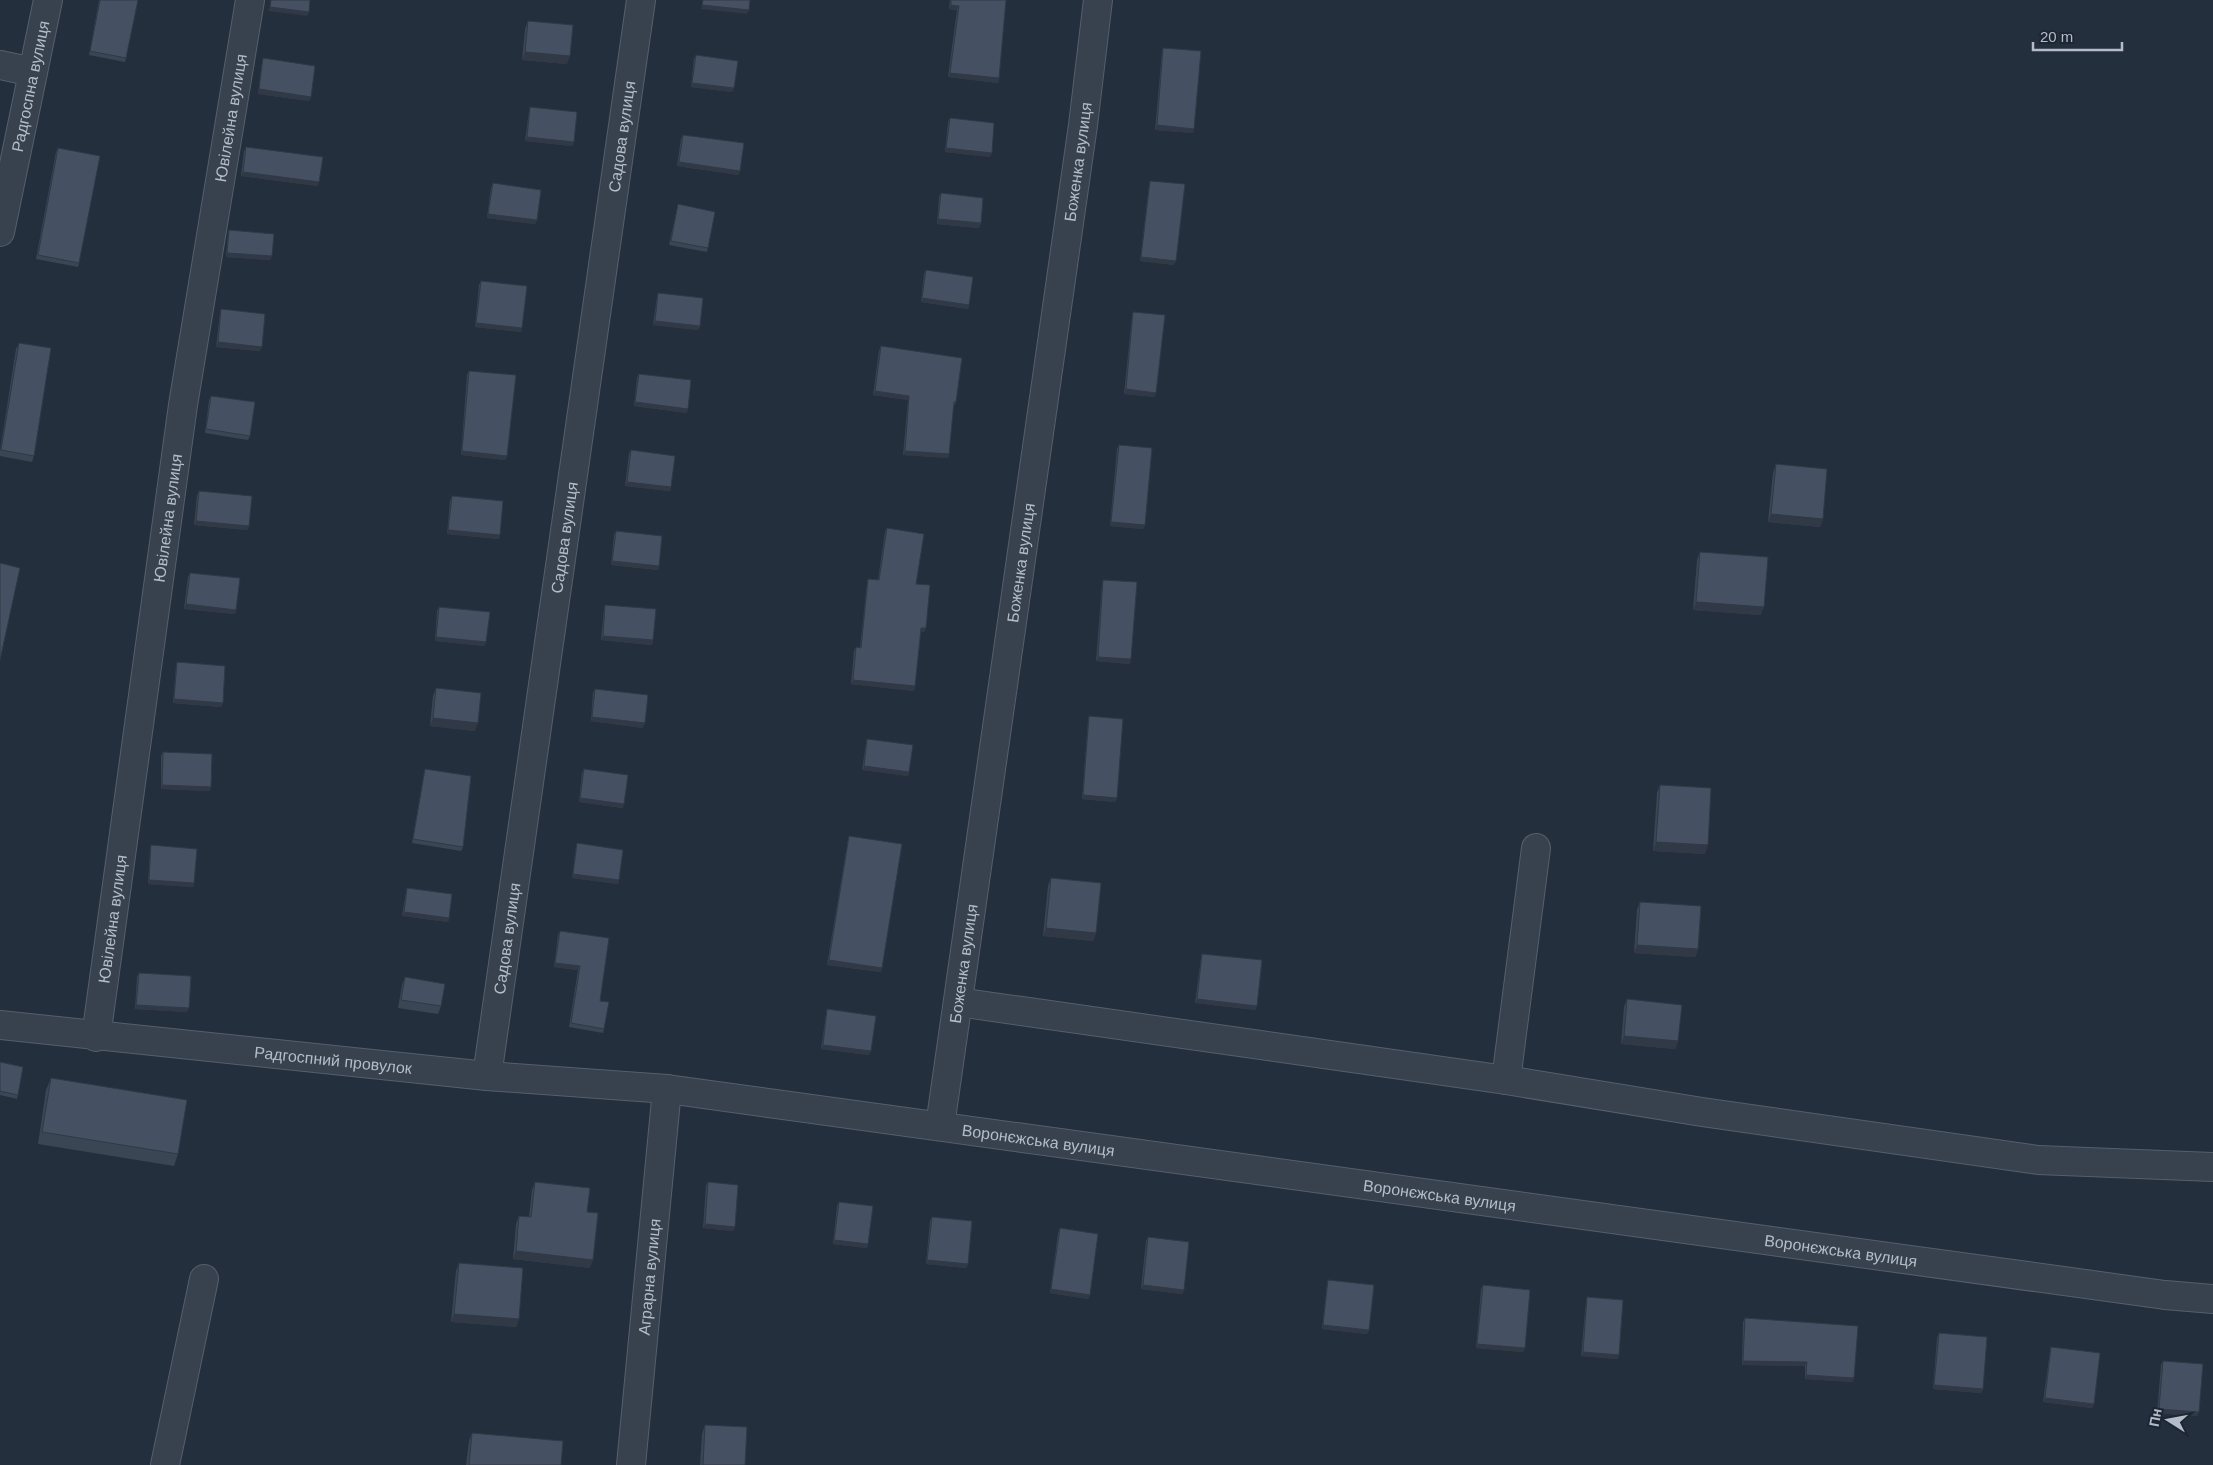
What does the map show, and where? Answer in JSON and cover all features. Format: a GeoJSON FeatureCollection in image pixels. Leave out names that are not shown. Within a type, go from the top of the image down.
{"type":"FeatureCollection","features":[{"type":"Feature","properties":{"kind":"street","name":"Радгоспна вулиця"},"geometry":{"type":"LineString","coordinates":[[0,232],[48,0]]}},
{"type":"Feature","properties":{"kind":"street","name":"Ювілейна вулиця"},"geometry":{"type":"LineString","coordinates":[[96,1037],[183,405],[250,0]]}},
{"type":"Feature","properties":{"kind":"street","name":"Садова вулиця"},"geometry":{"type":"LineString","coordinates":[[487,1076],[641,0]]}},
{"type":"Feature","properties":{"kind":"street","name":"Боженка вулиця"},"geometry":{"type":"LineString","coordinates":[[940,1126],[1084,125],[1098,0]]}},
{"type":"Feature","properties":{"kind":"street"},"geometry":{"type":"LineString","coordinates":[[0,65],[33,72]]}},
{"type":"Feature","properties":{"kind":"street"},"geometry":{"type":"LineString","coordinates":[[1506,1080],[1536,848]]}},
{"type":"Feature","properties":{"kind":"street"},"geometry":{"type":"LineString","coordinates":[[958,1002],[1506,1080],[1721,1115],[2038,1160],[2213,1167]]}},
{"type":"Feature","properties":{"kind":"street","name":"Радгоспний провулок"},"geometry":{"type":"LineString","coordinates":[[0,1025],[96,1037],[487,1076],[667,1089]]}},
{"type":"Feature","properties":{"kind":"street","name":"Воронєжська вулиця"},"geometry":{"type":"LineString","coordinates":[[667,1089],[2155,1294],[2213,1299]]}},
{"type":"Feature","properties":{"kind":"street","name":"Аграрна вулиця"},"geometry":{"type":"LineString","coordinates":[[631,1465],[667,1089]]}},
{"type":"Feature","properties":{"kind":"street"},"geometry":{"type":"LineString","coordinates":[[165,1465],[204,1279]]}},
{"type":"Feature","properties":{"kind":"building"},"geometry":{"type":"Polygon","coordinates":[[[100,0],[138,0],[126,58],[90,51],[100,0]]]}},
{"type":"Feature","properties":{"kind":"building"},"geometry":{"type":"Polygon","coordinates":[[[271,0],[310,0],[309,12],[270,7],[271,0]]]}},
{"type":"Feature","properties":{"kind":"building"},"geometry":{"type":"Polygon","coordinates":[[[703,0],[750,0],[749,10],[702,5],[703,0]]]}},
{"type":"Feature","properties":{"kind":"building"},"geometry":{"type":"Polygon","coordinates":[[[951,0],[1006,0],[999,78],[950,73],[959,6],[951,5],[951,0]]]}},
{"type":"Feature","properties":{"kind":"building"},"geometry":{"type":"Polygon","coordinates":[[[528,21],[573,25],[570,56],[525,52],[528,21]]]}},
{"type":"Feature","properties":{"kind":"building"},"geometry":{"type":"Polygon","coordinates":[[[1163,48],[1201,51],[1194,129],[1157,125],[1163,48]]]}},
{"type":"Feature","properties":{"kind":"building"},"geometry":{"type":"Polygon","coordinates":[[[696,55],[738,61],[734,88],[692,83],[696,55]]]}},
{"type":"Feature","properties":{"kind":"building"},"geometry":{"type":"Polygon","coordinates":[[[263,58],[315,66],[311,97],[259,89],[263,58]]]}},
{"type":"Feature","properties":{"kind":"building"},"geometry":{"type":"Polygon","coordinates":[[[530,107],[577,112],[574,142],[527,137],[530,107]]]}},
{"type":"Feature","properties":{"kind":"building"},"geometry":{"type":"Polygon","coordinates":[[[950,118],[994,123],[992,153],[946,148],[950,118]]]}},
{"type":"Feature","properties":{"kind":"building"},"geometry":{"type":"Polygon","coordinates":[[[683,135],[744,143],[740,171],[679,162],[683,135]]]}},
{"type":"Feature","properties":{"kind":"building"},"geometry":{"type":"Polygon","coordinates":[[[246,147],[323,157],[319,182],[243,172],[246,147]]]}},
{"type":"Feature","properties":{"kind":"building"},"geometry":{"type":"Polygon","coordinates":[[[58,148],[100,156],[79,263],[38,255],[58,148]]]}},
{"type":"Feature","properties":{"kind":"building"},"geometry":{"type":"Polygon","coordinates":[[[1150,181],[1185,184],[1176,261],[1141,257],[1150,181]]]}},
{"type":"Feature","properties":{"kind":"building"},"geometry":{"type":"Polygon","coordinates":[[[493,183],[541,190],[537,220],[488,214],[493,183]]]}},
{"type":"Feature","properties":{"kind":"building"},"geometry":{"type":"Polygon","coordinates":[[[941,193],[983,198],[981,223],[938,219],[941,193]]]}},
{"type":"Feature","properties":{"kind":"building"},"geometry":{"type":"Polygon","coordinates":[[[678,204],[715,212],[708,248],[671,241],[678,204]]]}},
{"type":"Feature","properties":{"kind":"building"},"geometry":{"type":"Polygon","coordinates":[[[229,230],[274,234],[272,256],[227,253],[229,230]]]}},
{"type":"Feature","properties":{"kind":"building"},"geometry":{"type":"Polygon","coordinates":[[[926,270],[973,277],[969,305],[922,298],[926,270]]]}},
{"type":"Feature","properties":{"kind":"building"},"geometry":{"type":"Polygon","coordinates":[[[481,281],[527,286],[522,328],[476,323],[481,281]]]}},
{"type":"Feature","properties":{"kind":"building"},"geometry":{"type":"Polygon","coordinates":[[[658,293],[703,298],[700,326],[655,321],[658,293]]]}},
{"type":"Feature","properties":{"kind":"building"},"geometry":{"type":"Polygon","coordinates":[[[221,309],[265,314],[262,347],[218,342],[221,309]]]}},
{"type":"Feature","properties":{"kind":"building"},"geometry":{"type":"Polygon","coordinates":[[[1133,312],[1165,315],[1156,393],[1126,389],[1133,312]]]}},
{"type":"Feature","properties":{"kind":"building"},"geometry":{"type":"Polygon","coordinates":[[[19,343],[51,348],[34,456],[1,450],[19,343]]]}},
{"type":"Feature","properties":{"kind":"building"},"geometry":{"type":"Polygon","coordinates":[[[881,346],[962,358],[956,402],[954,402],[949,454],[905,451],[909,396],[875,391],[881,346]]]}},
{"type":"Feature","properties":{"kind":"building"},"geometry":{"type":"Polygon","coordinates":[[[469,371],[516,375],[507,456],[462,451],[469,371]]]}},
{"type":"Feature","properties":{"kind":"building"},"geometry":{"type":"Polygon","coordinates":[[[639,374],[691,380],[688,409],[635,402],[639,374]]]}},
{"type":"Feature","properties":{"kind":"building"},"geometry":{"type":"Polygon","coordinates":[[[211,396],[255,402],[250,436],[206,429],[211,396]]]}},
{"type":"Feature","properties":{"kind":"building"},"geometry":{"type":"Polygon","coordinates":[[[1119,445],[1152,448],[1145,525],[1111,522],[1119,445]]]}},
{"type":"Feature","properties":{"kind":"building"},"geometry":{"type":"Polygon","coordinates":[[[631,450],[675,456],[671,487],[627,482],[631,450]]]}},
{"type":"Feature","properties":{"kind":"building"},"geometry":{"type":"Polygon","coordinates":[[[1776,464],[1827,469],[1823,519],[1771,514],[1776,464]]]}},
{"type":"Feature","properties":{"kind":"building"},"geometry":{"type":"Polygon","coordinates":[[[199,491],[252,496],[249,526],[196,521],[199,491]]]}},
{"type":"Feature","properties":{"kind":"building"},"geometry":{"type":"Polygon","coordinates":[[[452,496],[503,501],[500,535],[448,530],[452,496]]]}},
{"type":"Feature","properties":{"kind":"building"},"geometry":{"type":"Polygon","coordinates":[[[887,528],[924,534],[916,584],[930,585],[926,628],[921,628],[915,686],[853,680],[856,647],[861,648],[868,579],[879,580],[887,528]]]}},
{"type":"Feature","properties":{"kind":"building"},"geometry":{"type":"Polygon","coordinates":[[[616,531],[662,536],[659,566],[612,561],[616,531]]]}},
{"type":"Feature","properties":{"kind":"building"},"geometry":{"type":"Polygon","coordinates":[[[1700,552],[1768,557],[1764,607],[1696,602],[1700,552]]]}},
{"type":"Feature","properties":{"kind":"building"},"geometry":{"type":"Polygon","coordinates":[[[0,563],[20,568],[0,660],[0,563]]]}},
{"type":"Feature","properties":{"kind":"building"},"geometry":{"type":"Polygon","coordinates":[[[190,573],[240,578],[236,610],[186,604],[190,573]]]}},
{"type":"Feature","properties":{"kind":"building"},"geometry":{"type":"Polygon","coordinates":[[[1103,580],[1137,582],[1131,659],[1098,657],[1103,580]]]}},
{"type":"Feature","properties":{"kind":"building"},"geometry":{"type":"Polygon","coordinates":[[[605,605],[656,609],[653,640],[603,636],[605,605]]]}},
{"type":"Feature","properties":{"kind":"building"},"geometry":{"type":"Polygon","coordinates":[[[439,607],[490,612],[486,642],[436,637],[439,607]]]}},
{"type":"Feature","properties":{"kind":"building"},"geometry":{"type":"Polygon","coordinates":[[[177,662],[225,666],[223,703],[174,699],[177,662]]]}},
{"type":"Feature","properties":{"kind":"building"},"geometry":{"type":"Polygon","coordinates":[[[436,688],[481,693],[478,723],[433,718],[436,688]]]}},
{"type":"Feature","properties":{"kind":"building"},"geometry":{"type":"Polygon","coordinates":[[[595,689],[648,695],[645,723],[592,717],[595,689]]]}},
{"type":"Feature","properties":{"kind":"building"},"geometry":{"type":"Polygon","coordinates":[[[1089,716],[1123,719],[1117,798],[1083,795],[1089,716]]]}},
{"type":"Feature","properties":{"kind":"building"},"geometry":{"type":"Polygon","coordinates":[[[867,739],[913,745],[909,772],[864,766],[867,739]]]}},
{"type":"Feature","properties":{"kind":"building"},"geometry":{"type":"Polygon","coordinates":[[[163,752],[212,754],[211,787],[162,785],[163,752]]]}},
{"type":"Feature","properties":{"kind":"building"},"geometry":{"type":"Polygon","coordinates":[[[425,769],[471,776],[463,847],[413,839],[425,769]]]}},
{"type":"Feature","properties":{"kind":"building"},"geometry":{"type":"Polygon","coordinates":[[[584,769],[628,775],[624,804],[580,798],[584,769]]]}},
{"type":"Feature","properties":{"kind":"building"},"geometry":{"type":"Polygon","coordinates":[[[1660,785],[1711,788],[1708,845],[1656,842],[1660,785]]]}},
{"type":"Feature","properties":{"kind":"building"},"geometry":{"type":"Polygon","coordinates":[[[849,836],[902,844],[882,968],[829,960],[849,836]]]}},
{"type":"Feature","properties":{"kind":"building"},"geometry":{"type":"Polygon","coordinates":[[[577,843],[623,850],[619,880],[573,874],[577,843]]]}},
{"type":"Feature","properties":{"kind":"building"},"geometry":{"type":"Polygon","coordinates":[[[151,845],[197,849],[194,883],[149,880],[151,845]]]}},
{"type":"Feature","properties":{"kind":"building"},"geometry":{"type":"Polygon","coordinates":[[[1051,878],[1101,883],[1096,933],[1046,928],[1051,878]]]}},
{"type":"Feature","properties":{"kind":"building"},"geometry":{"type":"Polygon","coordinates":[[[407,888],[452,894],[449,918],[404,912],[407,888]]]}},
{"type":"Feature","properties":{"kind":"building"},"geometry":{"type":"Polygon","coordinates":[[[1640,902],[1701,906],[1698,949],[1637,945],[1640,902]]]}},
{"type":"Feature","properties":{"kind":"building"},"geometry":{"type":"Polygon","coordinates":[[[560,931],[609,938],[600,1001],[609,1002],[604,1029],[571,1023],[580,966],[555,963],[560,931]]]}},
{"type":"Feature","properties":{"kind":"building"},"geometry":{"type":"Polygon","coordinates":[[[1202,954],[1262,960],[1257,1006],[1197,999],[1202,954]]]}},
{"type":"Feature","properties":{"kind":"building"},"geometry":{"type":"Polygon","coordinates":[[[139,973],[191,976],[189,1008],[136,1005],[139,973]]]}},
{"type":"Feature","properties":{"kind":"building"},"geometry":{"type":"Polygon","coordinates":[[[405,977],[445,984],[441,1006],[401,1000],[405,977]]]}},
{"type":"Feature","properties":{"kind":"building"},"geometry":{"type":"Polygon","coordinates":[[[1627,999],[1682,1005],[1678,1041],[1624,1036],[1627,999]]]}},
{"type":"Feature","properties":{"kind":"building"},"geometry":{"type":"Polygon","coordinates":[[[827,1009],[876,1016],[871,1051],[823,1045],[827,1009]]]}},
{"type":"Feature","properties":{"kind":"building"},"geometry":{"type":"Polygon","coordinates":[[[0,1062],[23,1067],[18,1095],[0,1091],[0,1062]]]}},
{"type":"Feature","properties":{"kind":"building"},"geometry":{"type":"Polygon","coordinates":[[[51,1078],[187,1100],[178,1154],[42,1132],[51,1078]]]}},
{"type":"Feature","properties":{"kind":"building"},"geometry":{"type":"Polygon","coordinates":[[[535,1182],[590,1188],[587,1212],[598,1213],[593,1260],[516,1251],[519,1216],[531,1217],[535,1182]]]}},
{"type":"Feature","properties":{"kind":"building"},"geometry":{"type":"Polygon","coordinates":[[[708,1182],[738,1185],[735,1227],[705,1224],[708,1182]]]}},
{"type":"Feature","properties":{"kind":"building"},"geometry":{"type":"Polygon","coordinates":[[[839,1202],[873,1206],[868,1244],[834,1240],[839,1202]]]}},
{"type":"Feature","properties":{"kind":"building"},"geometry":{"type":"Polygon","coordinates":[[[932,1217],[972,1221],[968,1264],[927,1260],[932,1217]]]}},
{"type":"Feature","properties":{"kind":"building"},"geometry":{"type":"Polygon","coordinates":[[[1060,1228],[1098,1234],[1090,1295],[1051,1289],[1060,1228]]]}},
{"type":"Feature","properties":{"kind":"building"},"geometry":{"type":"Polygon","coordinates":[[[1148,1237],[1189,1242],[1184,1290],[1143,1285],[1148,1237]]]}},
{"type":"Feature","properties":{"kind":"building"},"geometry":{"type":"Polygon","coordinates":[[[459,1263],[523,1268],[519,1319],[454,1314],[459,1263]]]}},
{"type":"Feature","properties":{"kind":"building"},"geometry":{"type":"Polygon","coordinates":[[[1328,1280],[1374,1285],[1369,1330],[1323,1325],[1328,1280]]]}},
{"type":"Feature","properties":{"kind":"building"},"geometry":{"type":"Polygon","coordinates":[[[1483,1285],[1530,1290],[1525,1348],[1477,1344],[1483,1285]]]}},
{"type":"Feature","properties":{"kind":"building"},"geometry":{"type":"Polygon","coordinates":[[[1587,1297],[1623,1300],[1619,1355],[1583,1352],[1587,1297]]]}},
{"type":"Feature","properties":{"kind":"building"},"geometry":{"type":"Polygon","coordinates":[[[1745,1318],[1858,1326],[1854,1378],[1806,1375],[1807,1362],[1743,1361],[1745,1318]]]}},
{"type":"Feature","properties":{"kind":"building"},"geometry":{"type":"Polygon","coordinates":[[[1939,1333],[1987,1337],[1983,1389],[1934,1385],[1939,1333]]]}},
{"type":"Feature","properties":{"kind":"building"},"geometry":{"type":"Polygon","coordinates":[[[2051,1347],[2100,1353],[2094,1404],[2045,1398],[2051,1347]]]}},
{"type":"Feature","properties":{"kind":"building"},"geometry":{"type":"Polygon","coordinates":[[[2163,1361],[2203,1364],[2199,1412],[2159,1409],[2163,1361]]]}},
{"type":"Feature","properties":{"kind":"building"},"geometry":{"type":"Polygon","coordinates":[[[705,1425],[747,1427],[745,1465],[703,1465],[705,1425]]]}},
{"type":"Feature","properties":{"kind":"building"},"geometry":{"type":"Polygon","coordinates":[[[472,1433],[563,1441],[561,1465],[469,1465],[472,1433]]]}}]}
